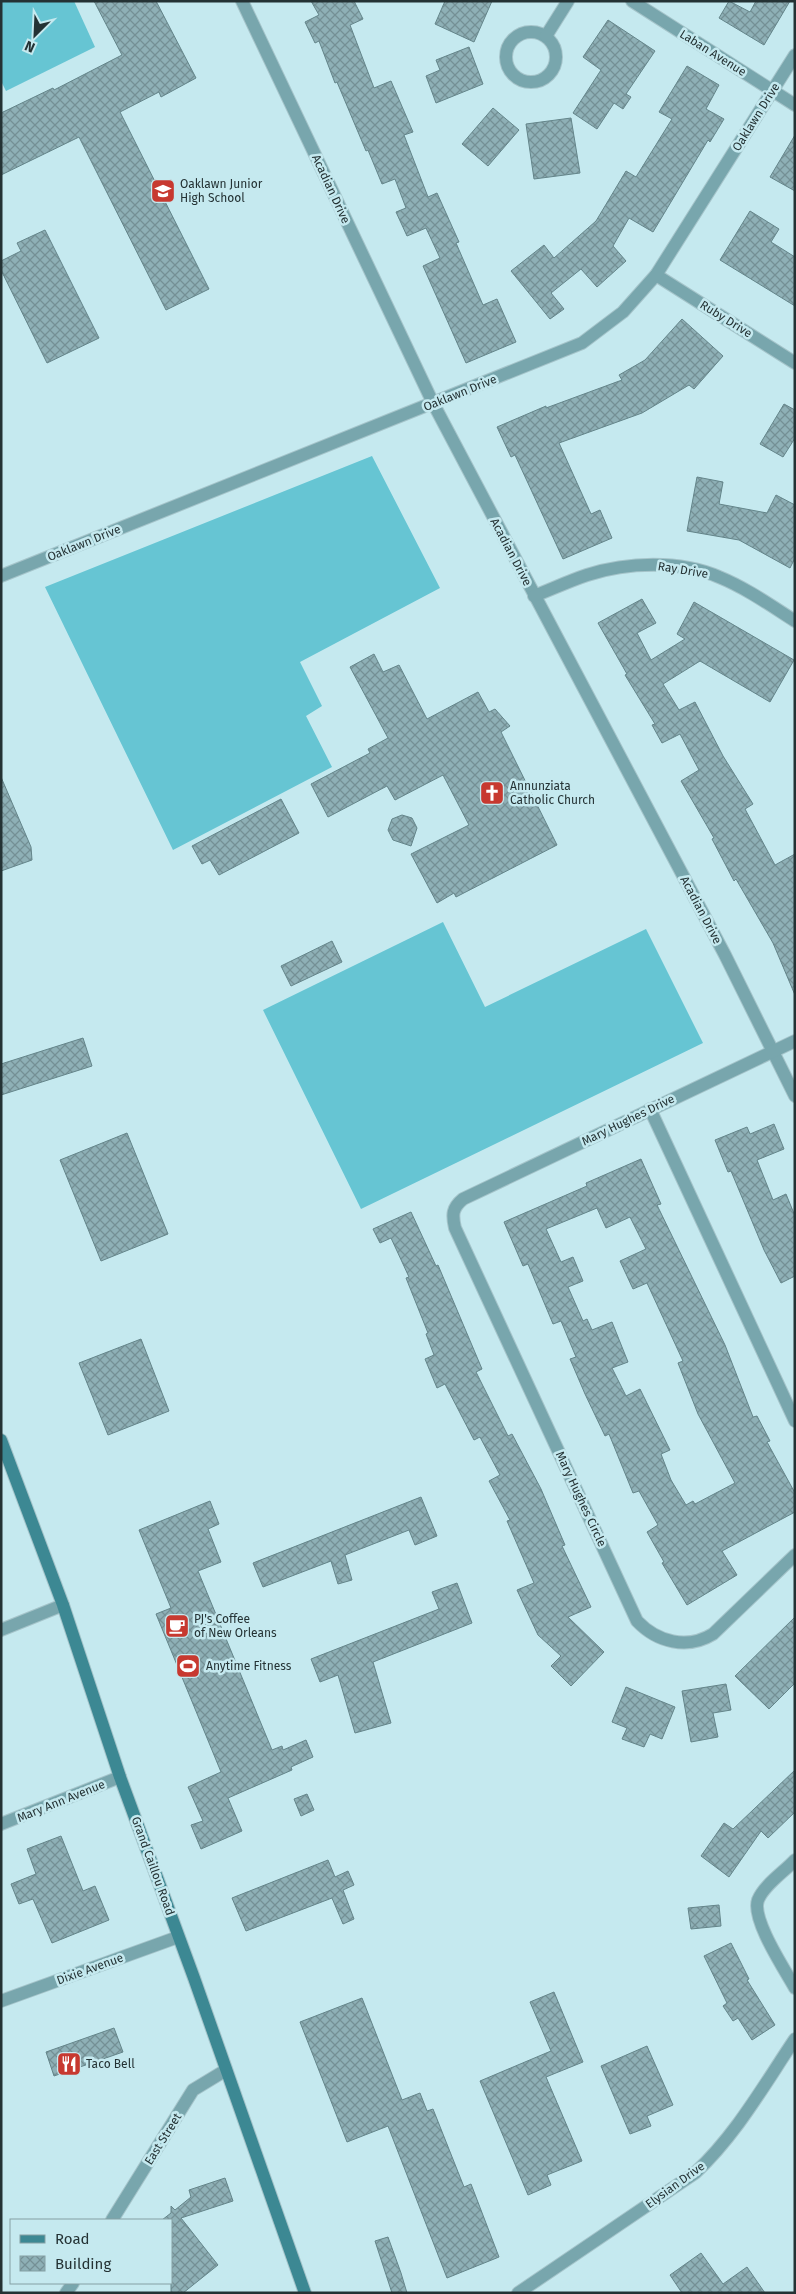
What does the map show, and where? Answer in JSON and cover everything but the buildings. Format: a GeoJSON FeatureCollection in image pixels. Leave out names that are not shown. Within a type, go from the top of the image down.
{"type":"FeatureCollection","features":[{"type":"Feature","properties":{"kind":"main road","name":"Grand Caillou Road"},"geometry":{"type":"LineString","coordinates":[[1,1440],[63,1606],[120,1777],[305,2293]]}},
{"type":"Feature","properties":{"kind":"street","name":"Acadian Drive"},"geometry":{"type":"LineString","coordinates":[[242,1],[434,403],[534,596],[725,955],[795,1096]]}},
{"type":"Feature","properties":{"kind":"street"},"geometry":{"type":"LineString","coordinates":[[546,36],[568,1]]}},
{"type":"Feature","properties":{"kind":"street","name":"Laban Avenue"},"geometry":{"type":"LineString","coordinates":[[632,1],[795,105]]}},
{"type":"Feature","properties":{"kind":"street"},"geometry":{"type":"LineString","coordinates":[[530,32],[546,36],[556,50],[557,59],[550,75],[534,83],[517,79],[507,66],[506,59],[510,43],[516,37],[530,32]]}},
{"type":"Feature","properties":{"kind":"street","name":"Oaklawn Drive"},"geometry":{"type":"LineString","coordinates":[[1,576],[582,343],[623,312],[656,275],[795,55]]}},
{"type":"Feature","properties":{"kind":"street","name":"Ruby Drive"},"geometry":{"type":"LineString","coordinates":[[656,275],[795,363]]}},
{"type":"Feature","properties":{"kind":"street","name":"Ray Drive"},"geometry":{"type":"LineString","coordinates":[[534,596],[588,575],[626,566],[662,565],[717,576],[744,589],[795,621]]}},
{"type":"Feature","properties":{"kind":"street","name":"Mary Hughes Drive"},"geometry":{"type":"LineString","coordinates":[[462,1199],[773,1050],[795,1042]]}},
{"type":"Feature","properties":{"kind":"street"},"geometry":{"type":"LineString","coordinates":[[650,1109],[795,1422]]}},
{"type":"Feature","properties":{"kind":"street","name":"Mary Hughes Circle"},"geometry":{"type":"LineString","coordinates":[[462,1199],[455,1205],[452,1214],[455,1228],[637,1621],[646,1630],[662,1640],[685,1643],[704,1639],[712,1634],[795,1555]]}},
{"type":"Feature","properties":{"kind":"street"},"geometry":{"type":"LineString","coordinates":[[1,1630],[63,1606]]}},
{"type":"Feature","properties":{"kind":"street","name":"Mary Ann Avenue"},"geometry":{"type":"LineString","coordinates":[[1,1824],[120,1777]]}},
{"type":"Feature","properties":{"kind":"street"},"geometry":{"type":"LineString","coordinates":[[795,1860],[764,1891],[757,1904],[760,1922],[795,1988]]}},
{"type":"Feature","properties":{"kind":"street","name":"Dixie Avenue"},"geometry":{"type":"LineString","coordinates":[[1,2001],[178,1937]]}},
{"type":"Feature","properties":{"kind":"street","name":"Elysian Drive"},"geometry":{"type":"LineString","coordinates":[[519,2293],[695,2172],[730,2135],[795,2039]]}},
{"type":"Feature","properties":{"kind":"street","name":"East Street"},"geometry":{"type":"LineString","coordinates":[[113,2219],[193,2090],[226,2070]]}},
{"type":"Feature","properties":{"kind":"shaded area"},"geometry":{"type":"Polygon","coordinates":[[[1,1],[74,1],[95,47],[6,91],[1,81],[1,1]]]}},
{"type":"Feature","properties":{"kind":"shaded area"},"geometry":{"type":"Polygon","coordinates":[[[372,456],[440,588],[300,662],[322,706],[306,716],[332,767],[173,850],[45,587],[372,456]]]}},
{"type":"Feature","properties":{"kind":"shaded area"},"geometry":{"type":"Polygon","coordinates":[[[443,922],[485,1007],[646,929],[703,1043],[361,1209],[263,1010],[443,922]]]}},
{"type":"Feature","properties":{"kind":"place","name":"Oaklawn Junior High School"},"geometry":{"type":"Point","coordinates":[163,191]}},
{"type":"Feature","properties":{"kind":"place","name":"Annunziata Catholic Church"},"geometry":{"type":"Point","coordinates":[492,793]}},
{"type":"Feature","properties":{"kind":"place","name":"PJ's Coffee of New Orleans"},"geometry":{"type":"Point","coordinates":[177,1626]}},
{"type":"Feature","properties":{"kind":"place","name":"Anytime Fitness"},"geometry":{"type":"Point","coordinates":[188,1666]}},
{"type":"Feature","properties":{"kind":"place","name":"Taco Bell"},"geometry":{"type":"Point","coordinates":[69,2064]}}]}
